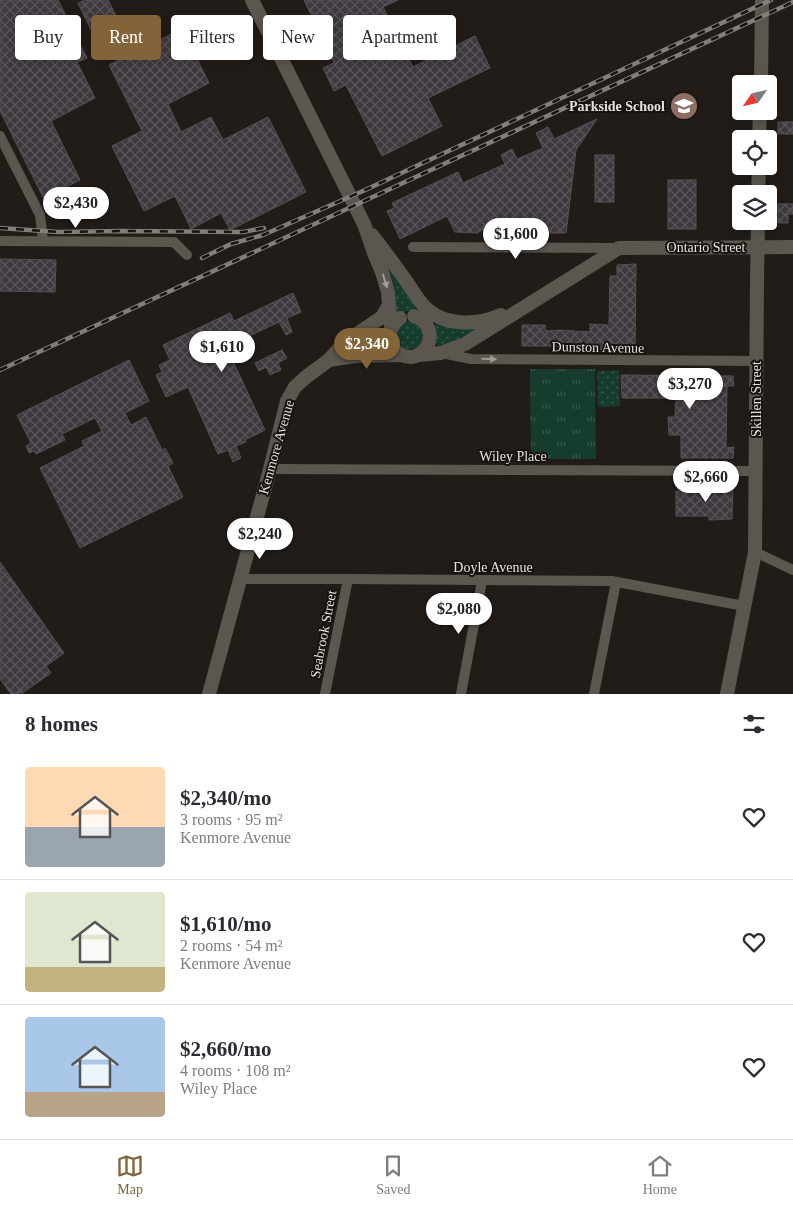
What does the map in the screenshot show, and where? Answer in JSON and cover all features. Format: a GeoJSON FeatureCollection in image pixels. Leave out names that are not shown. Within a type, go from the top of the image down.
{"type":"FeatureCollection","features":[{"type":"Feature","properties":{"kind":"street"},"geometry":{"type":"LineString","coordinates":[[252,0],[364,224],[388,292],[390,340],[396,352],[408,357],[441,353],[465,344],[619,248]]}},
{"type":"Feature","properties":{"kind":"street"},"geometry":{"type":"LineString","coordinates":[[761,75],[762,0]]}},
{"type":"Feature","properties":{"kind":"street"},"geometry":{"type":"LineString","coordinates":[[0,136],[40,215],[42,241]]}},
{"type":"Feature","properties":{"kind":"street"},"geometry":{"type":"LineString","coordinates":[[364,224],[428,310],[425,316],[430,342],[424,352],[418,355]]}},
{"type":"Feature","properties":{"kind":"street","name":"Skillen Street"},"geometry":{"type":"LineString","coordinates":[[727,694],[755,552],[758,230]]}},
{"type":"Feature","properties":{"kind":"street"},"geometry":{"type":"LineString","coordinates":[[0,241],[174,242],[187,255]]}},
{"type":"Feature","properties":{"kind":"street","name":"Ontario Street"},"geometry":{"type":"LineString","coordinates":[[413,247],[793,247]]}},
{"type":"Feature","properties":{"kind":"street"},"geometry":{"type":"LineString","coordinates":[[388,318],[425,316],[455,322],[474,322],[491,319],[532,302]]}},
{"type":"Feature","properties":{"kind":"street","name":"Kenmore Avenue"},"geometry":{"type":"LineString","coordinates":[[208,694],[287,401],[295,387],[329,360],[345,342],[388,318]]}},
{"type":"Feature","properties":{"kind":"street","name":"Dunston Avenue"},"geometry":{"type":"LineString","coordinates":[[441,353],[471,359],[756,362]]}},
{"type":"Feature","properties":{"kind":"street","name":"Kenmore Avenue"},"geometry":{"type":"LineString","coordinates":[[329,360],[355,356],[402,355]]}},
{"type":"Feature","properties":{"kind":"street","name":"Wiley Place"},"geometry":{"type":"LineString","coordinates":[[270,469],[756,471]]}},
{"type":"Feature","properties":{"kind":"street"},"geometry":{"type":"LineString","coordinates":[[755,552],[793,570]]}},
{"type":"Feature","properties":{"kind":"street","name":"Doyle Avenue"},"geometry":{"type":"LineString","coordinates":[[240,580],[348,579],[616,582],[744,606]]}},
{"type":"Feature","properties":{"kind":"street","name":"Seabrook Street"},"geometry":{"type":"LineString","coordinates":[[325,694],[348,579]]}},
{"type":"Feature","properties":{"kind":"street"},"geometry":{"type":"LineString","coordinates":[[461,694],[482,580]]}},
{"type":"Feature","properties":{"kind":"street"},"geometry":{"type":"LineString","coordinates":[[594,694],[616,582]]}},
{"type":"Feature","properties":{"kind":"green space"},"geometry":{"type":"Polygon","coordinates":[[[380,255],[415,303],[416,308],[396,314],[393,310],[395,288],[380,255]]]}},
{"type":"Feature","properties":{"kind":"green space"},"geometry":{"type":"Polygon","coordinates":[[[410,321],[420,325],[424,335],[420,345],[410,349],[400,345],[396,335],[400,325],[410,321]]]}},
{"type":"Feature","properties":{"kind":"green space"},"geometry":{"type":"Polygon","coordinates":[[[437,323],[486,326],[449,345],[439,346],[436,344],[437,333],[435,325],[437,323]]]}},
{"type":"Feature","properties":{"kind":"green space"},"geometry":{"type":"Polygon","coordinates":[[[383,329],[386,351],[350,351],[349,348],[355,342],[383,329]]]}},
{"type":"Feature","properties":{"kind":"green space"},"geometry":{"type":"Polygon","coordinates":[[[530,369],[595,369],[596,459],[531,459],[530,369]]]}},
{"type":"Feature","properties":{"kind":"green space"},"geometry":{"type":"Polygon","coordinates":[[[619,370],[620,406],[598,407],[597,371],[619,370]]]}},
{"type":"Feature","properties":{"kind":"building"},"geometry":{"type":"Polygon","coordinates":[[[0,0],[58,0],[66,15],[15,15],[15,60],[81,60],[81,46],[87,58],[77,62],[95,98],[51,121],[80,180],[44,199],[0,111],[0,0]]]}},
{"type":"Feature","properties":{"kind":"building"},"geometry":{"type":"Polygon","coordinates":[[[85,0],[108,0],[116,15],[91,15],[91,30],[78,3],[85,0]]]}},
{"type":"Feature","properties":{"kind":"building"},"geometry":{"type":"Polygon","coordinates":[[[304,0],[398,0],[383,7],[387,15],[343,15],[343,60],[410,60],[413,67],[427,60],[456,60],[456,46],[475,36],[490,68],[428,98],[442,126],[382,156],[346,85],[334,91],[323,68],[334,63],[333,15],[311,15],[304,0]]]}},
{"type":"Feature","properties":{"kind":"building"},"geometry":{"type":"Polygon","coordinates":[[[171,34],[171,60],[198,60],[209,83],[168,104],[181,132],[211,117],[223,140],[268,117],[306,192],[230,230],[221,213],[191,229],[175,196],[144,211],[112,146],[142,131],[109,65],[119,60],[161,60],[161,39],[171,34]]]}},
{"type":"Feature","properties":{"kind":"building"},"geometry":{"type":"Polygon","coordinates":[[[597,119],[576,150],[566,233],[549,233],[550,227],[537,233],[532,223],[511,233],[508,226],[492,233],[489,226],[477,233],[455,232],[447,216],[400,239],[387,211],[394,208],[392,203],[458,172],[463,183],[505,164],[501,155],[512,149],[517,159],[543,148],[536,133],[548,127],[554,139],[597,119]]]}},
{"type":"Feature","properties":{"kind":"building"},"geometry":{"type":"Polygon","coordinates":[[[778,122],[793,122],[793,134],[778,134],[778,122]]]}},
{"type":"Feature","properties":{"kind":"building"},"geometry":{"type":"Polygon","coordinates":[[[595,155],[614,155],[614,202],[595,202],[595,155]]]}},
{"type":"Feature","properties":{"kind":"building"},"geometry":{"type":"Polygon","coordinates":[[[668,180],[696,180],[696,229],[668,229],[668,180]]]}},
{"type":"Feature","properties":{"kind":"building"},"geometry":{"type":"Polygon","coordinates":[[[778,204],[793,204],[793,214],[788,214],[788,223],[778,223],[778,204]]]}},
{"type":"Feature","properties":{"kind":"building"},"geometry":{"type":"Polygon","coordinates":[[[0,259],[56,260],[55,292],[0,291],[0,259]]]}},
{"type":"Feature","properties":{"kind":"building"},"geometry":{"type":"Polygon","coordinates":[[[636,264],[635,351],[560,350],[560,346],[522,346],[522,325],[545,325],[546,331],[590,332],[590,324],[609,325],[610,276],[617,276],[617,265],[636,264]]]}},
{"type":"Feature","properties":{"kind":"building"},"geometry":{"type":"Polygon","coordinates":[[[293,293],[301,312],[287,318],[292,332],[286,335],[279,322],[232,344],[237,355],[231,357],[265,430],[236,446],[241,458],[233,462],[228,450],[218,454],[188,387],[166,397],[156,375],[162,372],[159,365],[170,360],[163,345],[230,313],[234,321],[293,293]]]}},
{"type":"Feature","properties":{"kind":"building"},"geometry":{"type":"Polygon","coordinates":[[[282,350],[287,358],[278,363],[281,370],[270,375],[266,367],[259,371],[255,363],[282,350]]]}},
{"type":"Feature","properties":{"kind":"building"},"geometry":{"type":"Polygon","coordinates":[[[129,360],[149,401],[125,413],[131,425],[146,417],[162,450],[165,448],[173,463],[168,466],[183,497],[80,548],[40,468],[84,446],[82,441],[102,431],[95,418],[62,434],[65,440],[36,454],[34,451],[29,453],[26,446],[31,443],[17,415],[129,360]]]}},
{"type":"Feature","properties":{"kind":"building"},"geometry":{"type":"Polygon","coordinates":[[[621,375],[733,376],[734,386],[727,386],[726,448],[734,447],[733,458],[681,458],[681,435],[669,435],[668,417],[675,417],[676,398],[622,398],[621,375]]]}},
{"type":"Feature","properties":{"kind":"building"},"geometry":{"type":"Polygon","coordinates":[[[704,485],[733,485],[732,519],[709,520],[709,516],[676,516],[676,491],[704,491],[704,485]]]}},
{"type":"Feature","properties":{"kind":"building"},"geometry":{"type":"Polygon","coordinates":[[[0,562],[64,653],[46,666],[51,673],[21,694],[11,694],[0,679],[0,562]]]}},
{"type":"Feature","properties":{"kind":"railway"},"geometry":{"type":"LineString","coordinates":[[202,258],[231,244],[263,235],[363,191],[771,0]]}},
{"type":"Feature","properties":{"kind":"railway"},"geometry":{"type":"LineString","coordinates":[[0,370],[793,2]]}},
{"type":"Feature","properties":{"kind":"railway"},"geometry":{"type":"LineString","coordinates":[[0,228],[58,232],[243,232],[264,228]]}},
{"type":"Feature","properties":{"kind":"place","name":"Parkside School"},"geometry":{"type":"Point","coordinates":[684,106]}}]}
